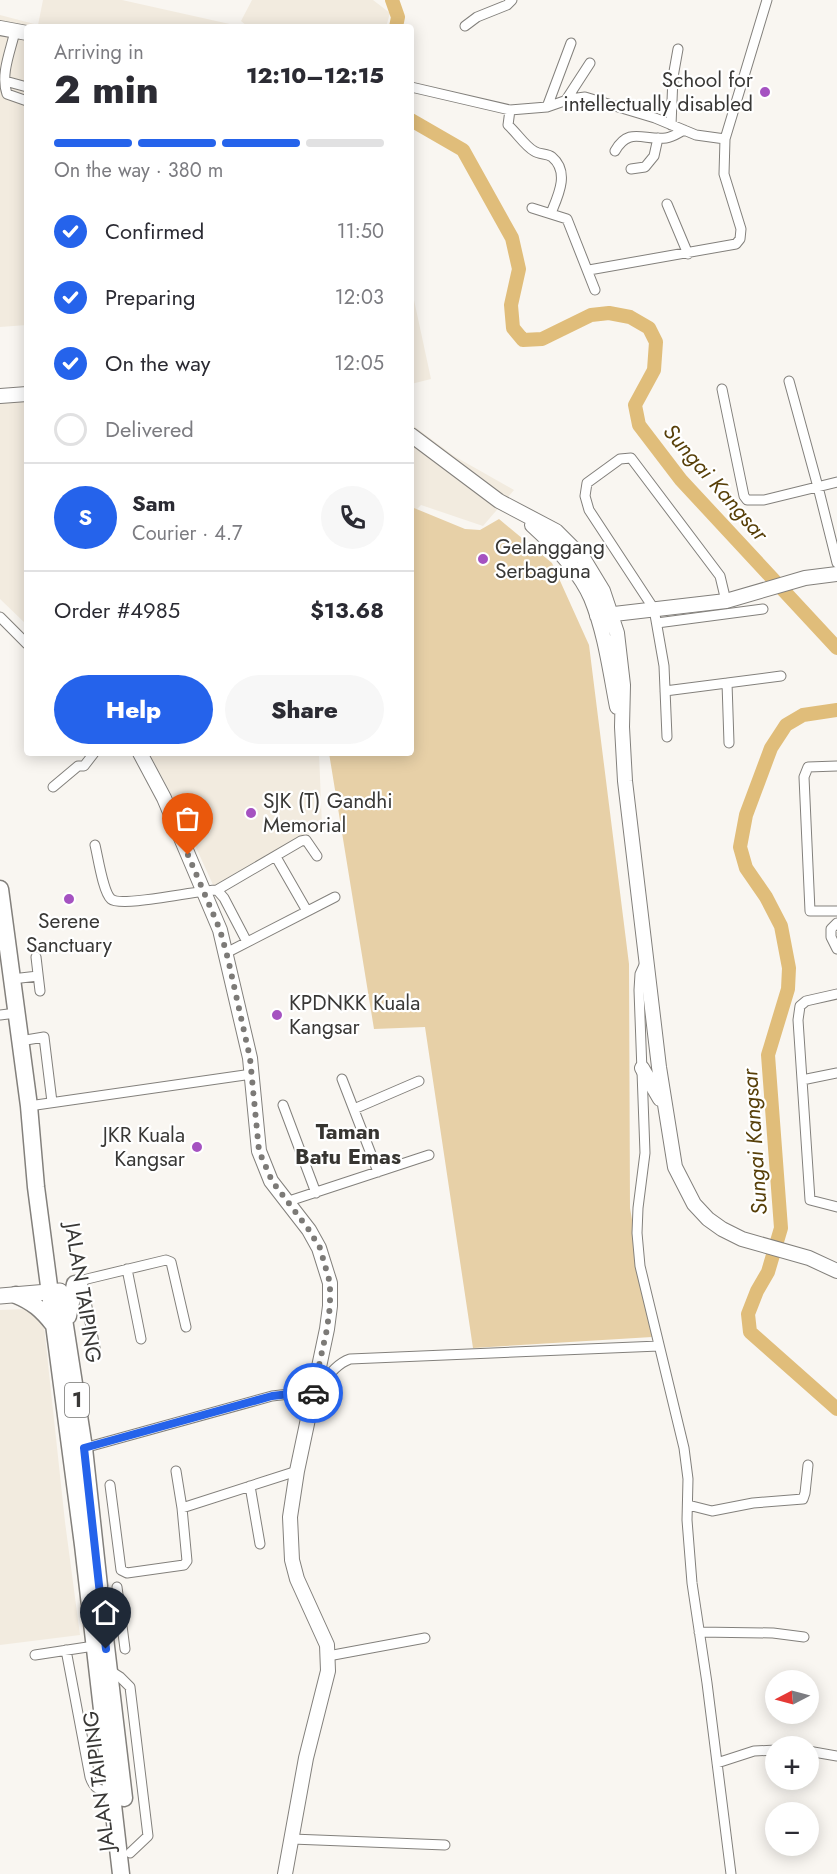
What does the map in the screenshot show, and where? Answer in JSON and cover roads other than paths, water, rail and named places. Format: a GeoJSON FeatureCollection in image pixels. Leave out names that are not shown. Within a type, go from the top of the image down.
{"type":"FeatureCollection","features":[{"type":"Feature","properties":{"kind":"highway","name":"JALAN TAIPING"},"geometry":{"type":"LineString","coordinates":[[0,889],[12,979],[8,1014],[20,1041],[47,1269],[67,1287]]}},
{"type":"Feature","properties":{"kind":"highway","name":"JALAN TAIPING"},"geometry":{"type":"LineString","coordinates":[[34,1148],[67,1287],[60,1327],[121,1874]]}},
{"type":"Feature","properties":{"kind":"highway"},"geometry":{"type":"LineString","coordinates":[[8,1296],[37,1284],[47,1269]]}},
{"type":"Feature","properties":{"kind":"highway"},"geometry":{"type":"LineString","coordinates":[[60,1327],[67,1287]]}},
{"type":"Feature","properties":{"kind":"highway"},"geometry":{"type":"LineString","coordinates":[[8,1296],[33,1302],[60,1327]]}},
{"type":"Feature","properties":{"kind":"highway","name":"JALAN TAIPING"},"geometry":{"type":"LineString","coordinates":[[60,1327],[84,1448],[132,1874]]}},
{"type":"Feature","properties":{"kind":"highway"},"geometry":{"type":"LineString","coordinates":[[83,1545],[87,1517],[92,1509]]}},
{"type":"Feature","properties":{"kind":"main road"},"geometry":{"type":"LineString","coordinates":[[0,28],[21,32]]}},
{"type":"Feature","properties":{"kind":"main road"},"geometry":{"type":"LineString","coordinates":[[0,396],[24,394]]}},
{"type":"Feature","properties":{"kind":"main road"},"geometry":{"type":"LineString","coordinates":[[414,437],[499,501],[520,513],[570,566],[604,616],[622,728],[626,781],[664,1106],[675,1167],[694,1204],[708,1220],[742,1239],[809,1258],[837,1271]]}},
{"type":"Feature","properties":{"kind":"main road"},"geometry":{"type":"LineString","coordinates":[[604,616],[656,616],[758,593],[805,578],[837,574]]}},
{"type":"Feature","properties":{"kind":"main road"},"geometry":{"type":"LineString","coordinates":[[142,756],[210,890],[250,1058],[259,1151],[272,1181],[320,1248],[330,1283],[327,1329],[297,1471],[290,1517],[292,1560],[305,1597],[327,1645],[326,1684],[306,1758],[285,1874]]}},
{"type":"Feature","properties":{"kind":"main road"},"geometry":{"type":"LineString","coordinates":[[642,1068],[664,1106]]}},
{"type":"Feature","properties":{"kind":"main road"},"geometry":{"type":"LineString","coordinates":[[8,1296],[67,1287]]}},
{"type":"Feature","properties":{"kind":"street"},"geometry":{"type":"LineString","coordinates":[[465,26],[477,17],[507,5],[512,0]]}},
{"type":"Feature","properties":{"kind":"street"},"geometry":{"type":"LineString","coordinates":[[589,270],[688,254],[736,244],[740,239],[741,229],[724,174],[725,139],[766,0]]}},
{"type":"Feature","properties":{"kind":"street"},"geometry":{"type":"LineString","coordinates":[[21,32],[7,64],[5,81],[7,94],[24,100]]}},
{"type":"Feature","properties":{"kind":"street"},"geometry":{"type":"LineString","coordinates":[[547,107],[571,43]]}},
{"type":"Feature","properties":{"kind":"street"},"geometry":{"type":"LineString","coordinates":[[671,124],[673,77],[678,49]]}},
{"type":"Feature","properties":{"kind":"street"},"geometry":{"type":"LineString","coordinates":[[566,100],[590,63]]}},
{"type":"Feature","properties":{"kind":"street"},"geometry":{"type":"LineString","coordinates":[[5,81],[24,86]]}},
{"type":"Feature","properties":{"kind":"street"},"geometry":{"type":"LineString","coordinates":[[414,88],[510,110],[547,107],[566,100],[585,97],[671,124],[696,135],[725,139]]}},
{"type":"Feature","properties":{"kind":"street"},"geometry":{"type":"LineString","coordinates":[[510,110],[508,125],[533,151],[549,154],[560,169],[562,180],[551,213]]}},
{"type":"Feature","properties":{"kind":"street"},"geometry":{"type":"LineString","coordinates":[[615,151],[619,142],[628,136],[658,138],[673,136],[684,130]]}},
{"type":"Feature","properties":{"kind":"street"},"geometry":{"type":"LineString","coordinates":[[631,169],[645,167],[654,156],[658,138]]}},
{"type":"Feature","properties":{"kind":"street"},"geometry":{"type":"LineString","coordinates":[[667,204],[688,254]]}},
{"type":"Feature","properties":{"kind":"street"},"geometry":{"type":"LineString","coordinates":[[532,208],[568,220],[595,290]]}},
{"type":"Feature","properties":{"kind":"street"},"geometry":{"type":"LineString","coordinates":[[789,381],[837,563]]}},
{"type":"Feature","properties":{"kind":"street"},"geometry":{"type":"LineString","coordinates":[[722,389],[744,496],[747,500],[764,500],[837,482]]}},
{"type":"Feature","properties":{"kind":"street"},"geometry":{"type":"LineString","coordinates":[[667,737],[664,666],[656,616],[594,519],[585,496],[587,483],[624,458],[634,461],[720,576],[726,601]]}},
{"type":"Feature","properties":{"kind":"street"},"geometry":{"type":"LineString","coordinates":[[656,616],[763,609]]}},
{"type":"Feature","properties":{"kind":"street"},"geometry":{"type":"LineString","coordinates":[[0,617],[24,641]]}},
{"type":"Feature","properties":{"kind":"street"},"geometry":{"type":"LineString","coordinates":[[665,691],[781,676]]}},
{"type":"Feature","properties":{"kind":"street"},"geometry":{"type":"LineString","coordinates":[[727,683],[729,743]]}},
{"type":"Feature","properties":{"kind":"street"},"geometry":{"type":"LineString","coordinates":[[53,788],[78,766],[84,766],[92,756]]}},
{"type":"Feature","properties":{"kind":"street"},"geometry":{"type":"LineString","coordinates":[[837,766],[808,767],[804,777],[810,911],[837,911]]}},
{"type":"Feature","properties":{"kind":"street"},"geometry":{"type":"LineString","coordinates":[[95,845],[106,891],[111,899],[119,903],[210,890],[306,840],[317,856]]}},
{"type":"Feature","properties":{"kind":"street"},"geometry":{"type":"LineString","coordinates":[[276,857],[307,911]]}},
{"type":"Feature","properties":{"kind":"street"},"geometry":{"type":"LineString","coordinates":[[210,890],[225,898],[247,942]]}},
{"type":"Feature","properties":{"kind":"street"},"geometry":{"type":"LineString","coordinates":[[226,953],[334,897]]}},
{"type":"Feature","properties":{"kind":"street"},"geometry":{"type":"LineString","coordinates":[[837,923],[831,929],[831,937],[837,949]]}},
{"type":"Feature","properties":{"kind":"street"},"geometry":{"type":"LineString","coordinates":[[36,957],[40,991]]}},
{"type":"Feature","properties":{"kind":"street"},"geometry":{"type":"LineString","coordinates":[[647,961],[640,974],[638,1020],[645,1153],[638,1208],[637,1233],[640,1266],[684,1448],[688,1479],[690,1551],[731,1874]]}},
{"type":"Feature","properties":{"kind":"street"},"geometry":{"type":"LineString","coordinates":[[12,979],[38,976]]}},
{"type":"Feature","properties":{"kind":"street"},"geometry":{"type":"LineString","coordinates":[[837,994],[806,1001],[800,1006],[798,1020],[810,1200],[837,1208]]}},
{"type":"Feature","properties":{"kind":"street"},"geometry":{"type":"LineString","coordinates":[[20,1041],[44,1037],[52,1102]]}},
{"type":"Feature","properties":{"kind":"street"},"geometry":{"type":"LineString","coordinates":[[802,1080],[837,1073]]}},
{"type":"Feature","properties":{"kind":"street"},"geometry":{"type":"LineString","coordinates":[[29,1106],[252,1074]]}},
{"type":"Feature","properties":{"kind":"street"},"geometry":{"type":"LineString","coordinates":[[342,1078],[378,1172]]}},
{"type":"Feature","properties":{"kind":"street"},"geometry":{"type":"LineString","coordinates":[[354,1109],[419,1081]]}},
{"type":"Feature","properties":{"kind":"street"},"geometry":{"type":"LineString","coordinates":[[283,1105],[316,1193]]}},
{"type":"Feature","properties":{"kind":"street"},"geometry":{"type":"LineString","coordinates":[[286,1202],[429,1155]]}},
{"type":"Feature","properties":{"kind":"street"},"geometry":{"type":"LineString","coordinates":[[96,1353],[67,1287],[127,1269],[166,1260],[171,1262],[186,1328]]}},
{"type":"Feature","properties":{"kind":"street"},"geometry":{"type":"LineString","coordinates":[[127,1269],[141,1340]]}},
{"type":"Feature","properties":{"kind":"street"},"geometry":{"type":"LineString","coordinates":[[84,1448],[272,1396],[313,1394],[334,1368],[350,1359],[658,1346]]}},
{"type":"Feature","properties":{"kind":"street"},"geometry":{"type":"LineString","coordinates":[[688,1505],[712,1511],[753,1503],[803,1499],[808,1465]]}},
{"type":"Feature","properties":{"kind":"street"},"geometry":{"type":"LineString","coordinates":[[110,1485],[121,1570],[127,1573],[184,1565],[187,1561],[176,1471]]}},
{"type":"Feature","properties":{"kind":"street"},"geometry":{"type":"LineString","coordinates":[[182,1508],[297,1471]]}},
{"type":"Feature","properties":{"kind":"street"},"geometry":{"type":"LineString","coordinates":[[250,1486],[260,1544]]}},
{"type":"Feature","properties":{"kind":"street"},"geometry":{"type":"LineString","coordinates":[[92,1509],[112,1506]]}},
{"type":"Feature","properties":{"kind":"street"},"geometry":{"type":"LineString","coordinates":[[117,1587],[125,1649]]}},
{"type":"Feature","properties":{"kind":"street"},"geometry":{"type":"LineString","coordinates":[[101,1607],[119,1604]]}},
{"type":"Feature","properties":{"kind":"street"},"geometry":{"type":"LineString","coordinates":[[699,1632],[773,1633],[804,1637]]}},
{"type":"Feature","properties":{"kind":"street"},"geometry":{"type":"LineString","coordinates":[[328,1656],[425,1638]]}},
{"type":"Feature","properties":{"kind":"street"},"geometry":{"type":"LineString","coordinates":[[35,1655],[94,1646]]}},
{"type":"Feature","properties":{"kind":"street"},"geometry":{"type":"LineString","coordinates":[[66,1650],[90,1777],[94,1787],[111,1792]]}},
{"type":"Feature","properties":{"kind":"street"},"geometry":{"type":"LineString","coordinates":[[717,1763],[754,1751],[765,1750]]}},
{"type":"Feature","properties":{"kind":"street"},"geometry":{"type":"LineString","coordinates":[[819,1753],[837,1756]]}},
{"type":"Feature","properties":{"kind":"street"},"geometry":{"type":"LineString","coordinates":[[292,1839],[445,1845]]}},
{"type":"Feature","properties":{"kind":"waterway","name":"Sungai Kangsar"},"geometry":{"type":"LineString","coordinates":[[392,0],[398,17],[397,24]]}},
{"type":"Feature","properties":{"kind":"waterway","name":"Sungai Kangsar"},"geometry":{"type":"LineString","coordinates":[[414,122],[463,150],[512,238],[519,269],[511,305],[513,328],[523,340],[542,339],[591,315],[609,313],[630,317],[649,328],[656,342],[654,370],[635,405],[639,425],[681,480],[837,648]]}},
{"type":"Feature","properties":{"kind":"waterway","name":"Sungai Kangsar"},"geometry":{"type":"LineString","coordinates":[[837,710],[803,715],[786,725],[771,748],[746,815],[740,847],[746,868],[766,897],[781,926],[789,968],[788,989],[768,1055],[781,1228],[768,1272],[748,1314],[750,1332],[837,1409]]}},
{"type":"Feature","properties":{"kind":"place","name":"School for intellectually disabled"},"geometry":{"type":"Point","coordinates":[765,92]}},
{"type":"Feature","properties":{"kind":"place","name":"Gelanggang Serbaguna"},"geometry":{"type":"Point","coordinates":[483,559]}},
{"type":"Feature","properties":{"kind":"place","name":"SJK (T) Gandhi Memorial"},"geometry":{"type":"Point","coordinates":[251,813]}},
{"type":"Feature","properties":{"kind":"place","name":"Serene Sanctuary"},"geometry":{"type":"Point","coordinates":[69,899]}},
{"type":"Feature","properties":{"kind":"place","name":"KPDNKK Kuala Kangsar"},"geometry":{"type":"Point","coordinates":[277,1015]}},
{"type":"Feature","properties":{"kind":"place","name":"JKR Kuala Kangsar"},"geometry":{"type":"Point","coordinates":[197,1147]}},
{"type":"Feature","properties":{"kind":"district","name":"Taman Batu Emas"},"geometry":{"type":"Point","coordinates":[348,1144]}}]}
